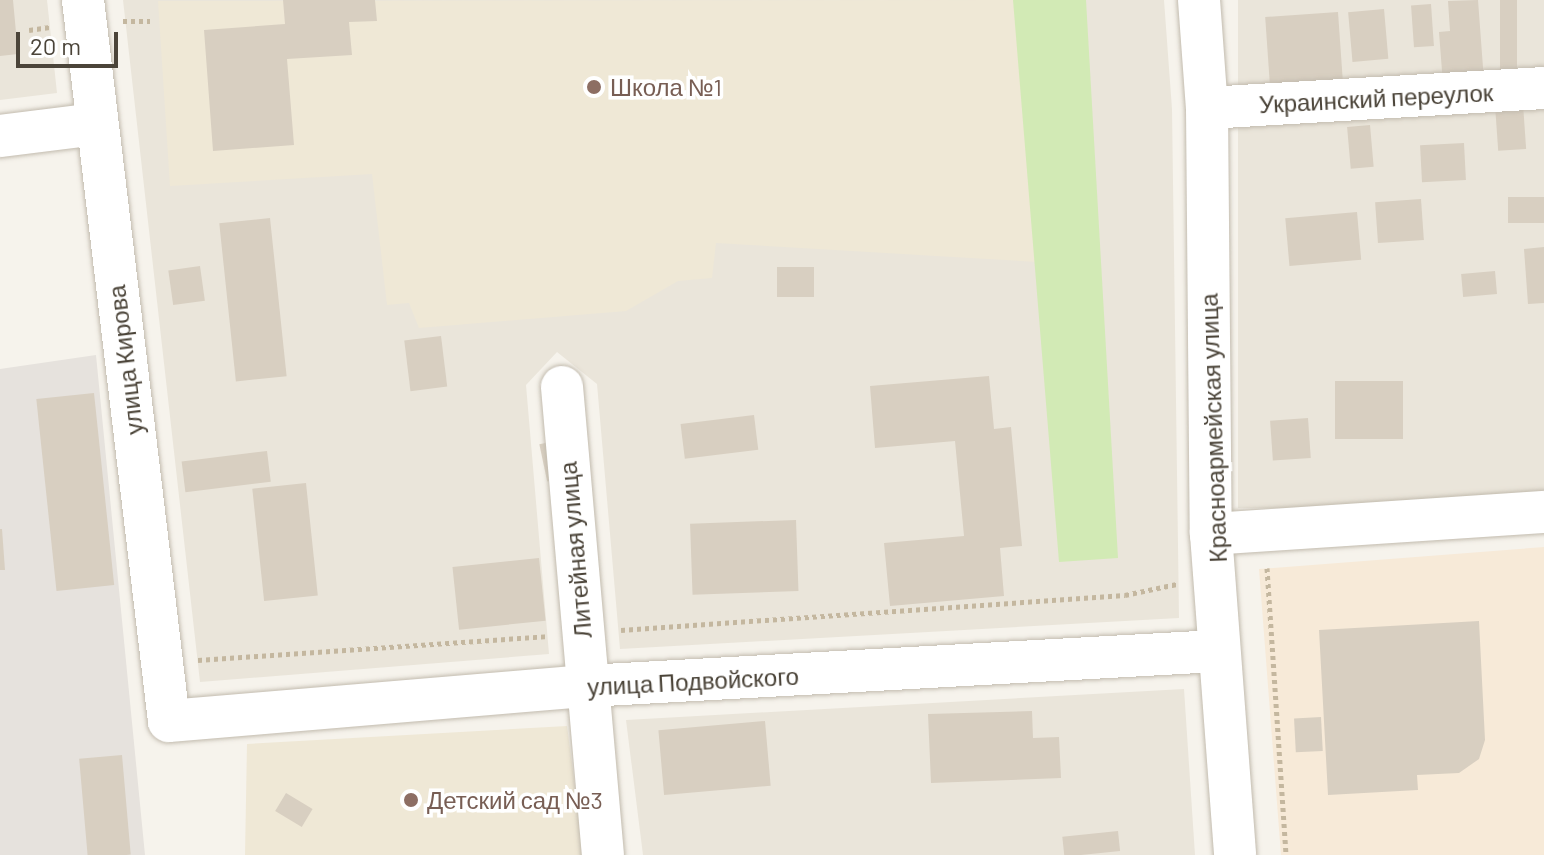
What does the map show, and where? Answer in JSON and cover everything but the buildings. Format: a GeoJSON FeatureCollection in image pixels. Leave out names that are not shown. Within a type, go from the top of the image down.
{"type":"FeatureCollection","features":[{"type":"Feature","properties":{"kind":"street","name":"улица Кирова"},"geometry":{"type":"LineString","coordinates":[[83,0],[169,721]]}},
{"type":"Feature","properties":{"kind":"street","name":"Красноармейская улица"},"geometry":{"type":"LineString","coordinates":[[1199,0],[1207,108],[1211,534],[1217,651],[1235,855]]}},
{"type":"Feature","properties":{"kind":"street","name":"Украинский переулок"},"geometry":{"type":"LineString","coordinates":[[1207,108],[1544,88]]}},
{"type":"Feature","properties":{"kind":"street"},"geometry":{"type":"LineString","coordinates":[[0,136],[96,124]]}},
{"type":"Feature","properties":{"kind":"street","name":"Литейная улица"},"geometry":{"type":"LineString","coordinates":[[562,387],[603,855]]}},
{"type":"Feature","properties":{"kind":"street"},"geometry":{"type":"LineString","coordinates":[[1211,534],[1544,512]]}},
{"type":"Feature","properties":{"kind":"street","name":"улица Подвойского"},"geometry":{"type":"LineString","coordinates":[[169,721],[587,686],[1217,651]]}},
{"type":"Feature","properties":{"kind":"shaded area"},"geometry":{"type":"Polygon","coordinates":[[[0,0],[47,0],[57,93],[0,100],[0,0]]]}},
{"type":"Feature","properties":{"kind":"shaded area"},"geometry":{"type":"Polygon","coordinates":[[[123,0],[1164,0],[1172,109],[1179,618],[620,649],[597,384],[557,352],[526,385],[549,654],[200,682],[123,0]]]}},
{"type":"Feature","properties":{"kind":"shaded area","name":"Школа №1"},"geometry":{"type":"Polygon","coordinates":[[[1016,0],[1038,262],[716,243],[712,278],[678,281],[626,311],[419,328],[409,303],[387,305],[372,174],[170,186],[158,1],[1016,0]]]}},
{"type":"Feature","properties":{"kind":"shaded area"},"geometry":{"type":"Polygon","coordinates":[[[1238,0],[1544,0],[1544,508],[1238,508],[1238,0]]]}},
{"type":"Feature","properties":{"kind":"shaded area"},"geometry":{"type":"Polygon","coordinates":[[[96,355],[145,855],[0,855],[0,369],[96,355]]]}},
{"type":"Feature","properties":{"kind":"shaded area"},"geometry":{"type":"Polygon","coordinates":[[[1544,547],[1544,855],[1281,855],[1259,569],[1544,547]]]}},
{"type":"Feature","properties":{"kind":"shaded area"},"geometry":{"type":"Polygon","coordinates":[[[1184,689],[1195,855],[643,855],[626,720],[1184,689]]]}},
{"type":"Feature","properties":{"kind":"shaded area","name":"Детский сад №3"},"geometry":{"type":"Polygon","coordinates":[[[567,726],[584,855],[245,855],[247,744],[567,726]]]}},
{"type":"Feature","properties":{"kind":"green space"},"geometry":{"type":"Polygon","coordinates":[[[1013,0],[1086,0],[1118,558],[1059,562],[1013,0]]]}},
{"type":"Feature","properties":{"kind":"place","name":"Школа №1"},"geometry":{"type":"Point","coordinates":[594,87]}},
{"type":"Feature","properties":{"kind":"place","name":"Детский сад №3"},"geometry":{"type":"Point","coordinates":[411,800]}}]}
